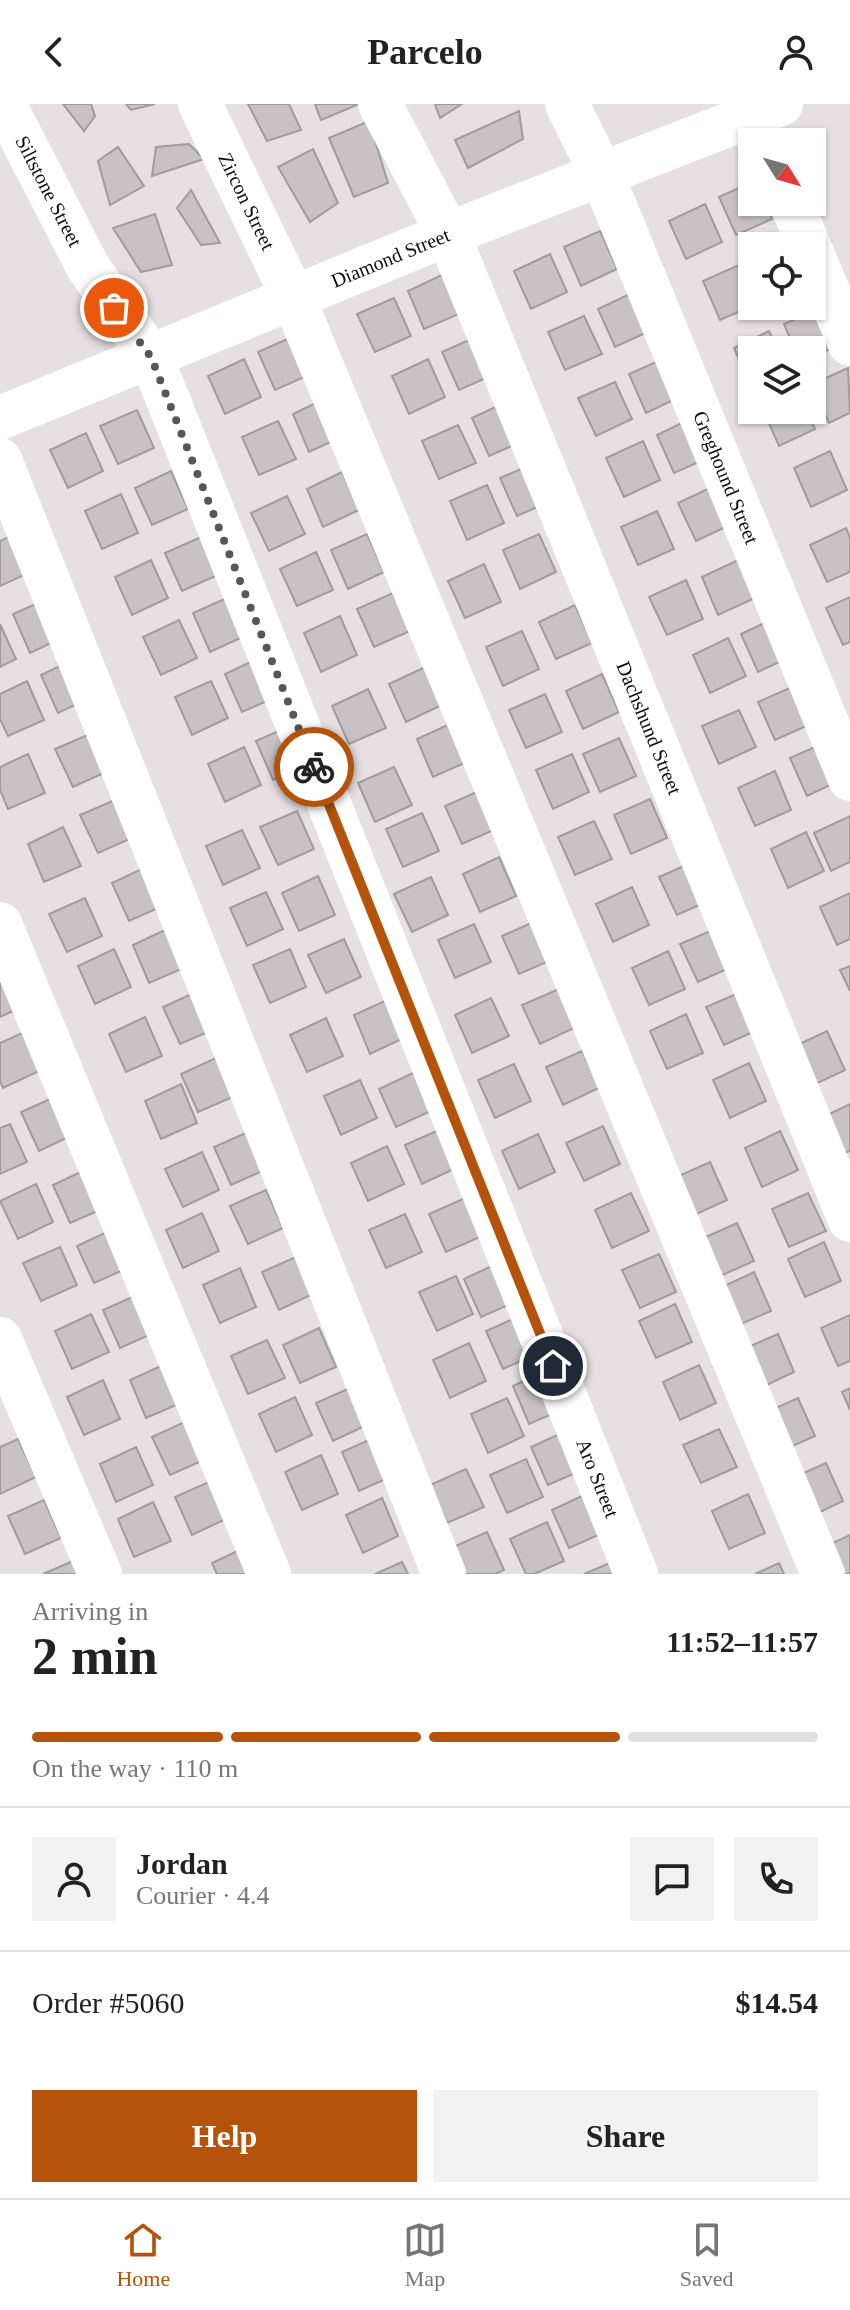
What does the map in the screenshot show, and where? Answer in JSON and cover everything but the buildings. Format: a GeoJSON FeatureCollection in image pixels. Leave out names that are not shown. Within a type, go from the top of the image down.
{"type":"FeatureCollection","features":[{"type":"Feature","properties":{"kind":"street","name":"Siltstone Street"},"geometry":{"type":"LineString","coordinates":[[4,104],[88,267],[151,357]]}},
{"type":"Feature","properties":{"kind":"street","name":"Zircon Street"},"geometry":{"type":"LineString","coordinates":[[200,104],[293,297],[823,1574]]}},
{"type":"Feature","properties":{"kind":"street","name":"Dachshund Street"},"geometry":{"type":"LineString","coordinates":[[380,104],[448,234],[850,1220]]}},
{"type":"Feature","properties":{"kind":"street","name":"Greghound Street"},"geometry":{"type":"LineString","coordinates":[[567,104],[602,175],[850,779]]}},
{"type":"Feature","properties":{"kind":"street","name":"Diamond Street"},"geometry":{"type":"LineString","coordinates":[[0,418],[448,234],[763,117]]}},
{"type":"Feature","properties":{"kind":"street"},"geometry":{"type":"LineString","coordinates":[[826,287],[850,344]]}},
{"type":"Feature","properties":{"kind":"street","name":"Aro Street"},"geometry":{"type":"LineString","coordinates":[[151,357],[636,1574]]}},
{"type":"Feature","properties":{"kind":"street"},"geometry":{"type":"LineString","coordinates":[[0,460],[444,1574]]}},
{"type":"Feature","properties":{"kind":"street"},"geometry":{"type":"LineString","coordinates":[[0,924],[269,1574]]}},
{"type":"Feature","properties":{"kind":"street"},"geometry":{"type":"LineString","coordinates":[[0,1339],[100,1574]]}},
{"type":"Feature","properties":{"kind":"way so far"},"geometry":{"type":"LineString","coordinates":[[114,308],[151,357],[314,767]]}},
{"type":"Feature","properties":{"kind":"route"},"geometry":{"type":"LineString","coordinates":[[314,767],[553,1366]]}}]}
